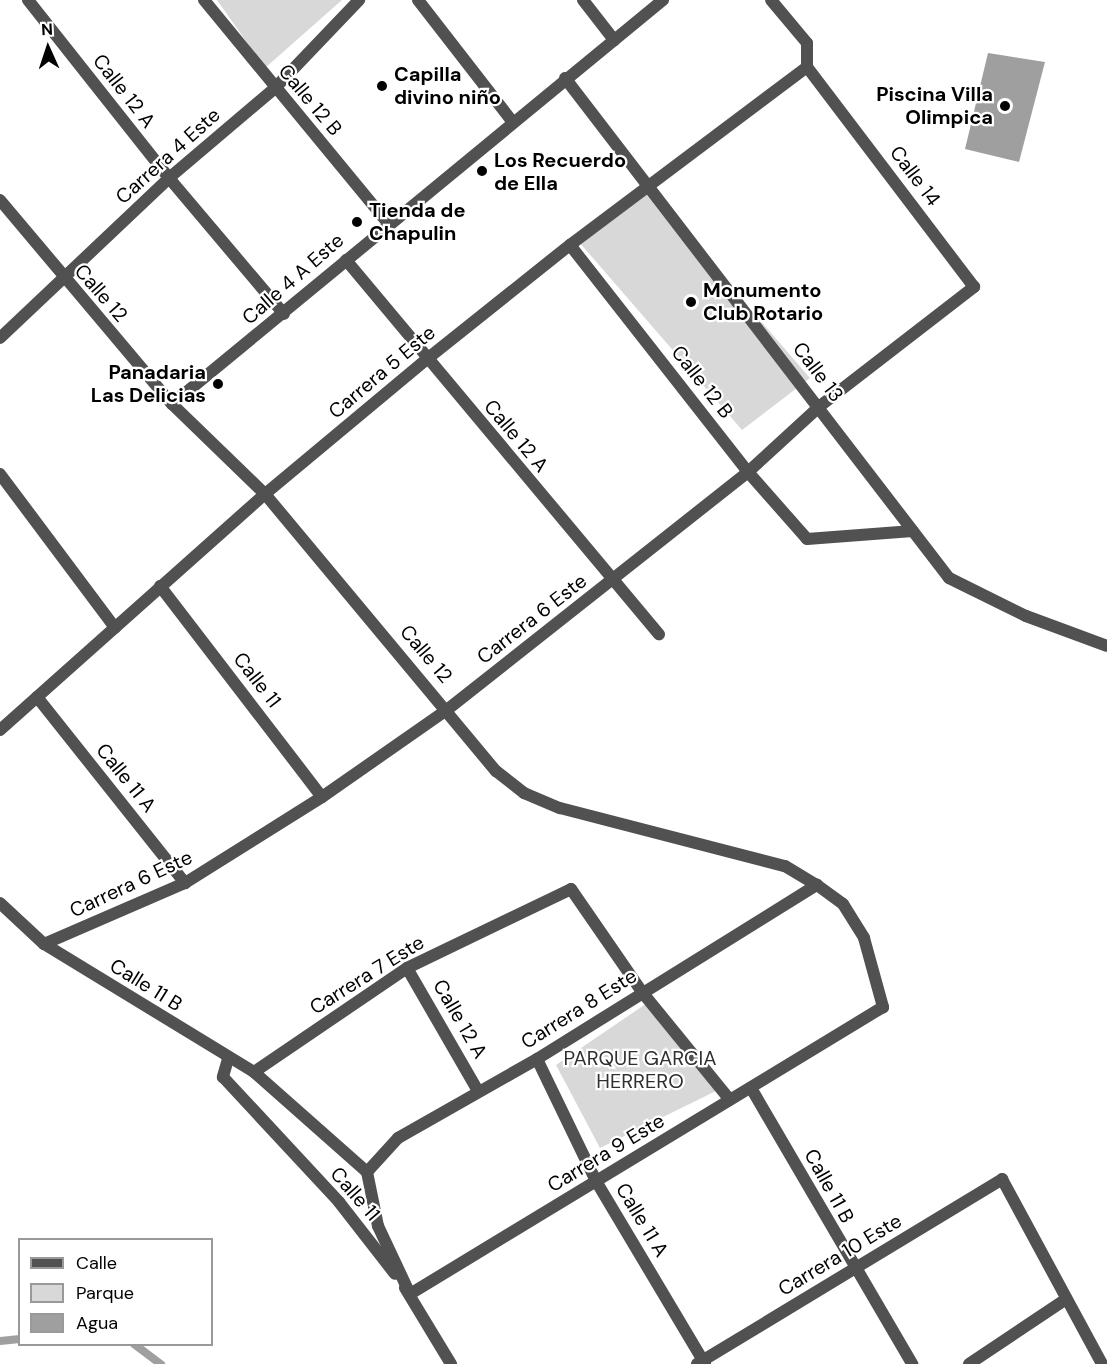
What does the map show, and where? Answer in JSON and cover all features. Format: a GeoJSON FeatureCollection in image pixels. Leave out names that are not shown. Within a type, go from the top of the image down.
{"type":"FeatureCollection","features":[{"type":"Feature","properties":{"kind":"street","name":"Calle 12 A"},"geometry":{"type":"LineString","coordinates":[[28,0],[168,178],[284,314]]}},
{"type":"Feature","properties":{"kind":"street","name":"Calle 12 B"},"geometry":{"type":"LineString","coordinates":[[204,0],[388,223]]}},
{"type":"Feature","properties":{"kind":"street","name":"Carrera 4 Este"},"geometry":{"type":"LineString","coordinates":[[0,338],[65,281],[168,178],[275,88],[359,0]]}},
{"type":"Feature","properties":{"kind":"street"},"geometry":{"type":"LineString","coordinates":[[418,0],[512,121]]}},
{"type":"Feature","properties":{"kind":"street"},"geometry":{"type":"LineString","coordinates":[[583,0],[614,40]]}},
{"type":"Feature","properties":{"kind":"street","name":"Calle 4 A Este"},"geometry":{"type":"LineString","coordinates":[[172,404],[284,314],[388,223],[663,0]]}},
{"type":"Feature","properties":{"kind":"street","name":"Calle 14"},"geometry":{"type":"LineString","coordinates":[[771,0],[807,43],[807,67],[974,287]]}},
{"type":"Feature","properties":{"kind":"street","name":"Carrera 5 Este"},"geometry":{"type":"LineString","coordinates":[[0,730],[265,494],[427,359],[570,245],[807,67]]}},
{"type":"Feature","properties":{"kind":"street","name":"Calle 13"},"geometry":{"type":"LineString","coordinates":[[565,78],[820,406],[949,578],[1026,616],[1107,646]]}},
{"type":"Feature","properties":{"kind":"street","name":"Calle 12"},"geometry":{"type":"LineString","coordinates":[[0,200],[65,281],[172,404],[265,494],[448,709],[496,771],[524,793],[560,808],[785,866],[817,885],[843,904],[864,938],[884,1007]]}},
{"type":"Feature","properties":{"kind":"street","name":"Calle 12 B"},"geometry":{"type":"LineString","coordinates":[[570,245],[748,472],[807,540],[914,531]]}},
{"type":"Feature","properties":{"kind":"street","name":"Calle 12 A"},"geometry":{"type":"LineString","coordinates":[[346,260],[612,581],[659,634]]}},
{"type":"Feature","properties":{"kind":"street","name":"Carrera 6 Este"},"geometry":{"type":"LineString","coordinates":[[44,944],[185,884],[322,797],[448,709],[748,472],[820,406],[974,287]]}},
{"type":"Feature","properties":{"kind":"street"},"geometry":{"type":"LineString","coordinates":[[0,474],[115,627]]}},
{"type":"Feature","properties":{"kind":"street","name":"Calle 11"},"geometry":{"type":"LineString","coordinates":[[160,586],[322,797]]}},
{"type":"Feature","properties":{"kind":"street","name":"Calle 11 A"},"geometry":{"type":"LineString","coordinates":[[37,697],[185,884]]}},
{"type":"Feature","properties":{"kind":"street","name":"Carrera 8 Este"},"geometry":{"type":"LineString","coordinates":[[366,1172],[398,1138],[537,1059],[817,885]]}},
{"type":"Feature","properties":{"kind":"street","name":"Carrera 7 Este"},"geometry":{"type":"LineString","coordinates":[[254,1072],[407,968],[571,889],[642,992]]}},
{"type":"Feature","properties":{"kind":"street","name":"Calle 11 B"},"geometry":{"type":"LineString","coordinates":[[0,903],[44,944],[228,1059],[254,1072],[366,1172]]}},
{"type":"Feature","properties":{"kind":"street","name":"Calle 12 A"},"geometry":{"type":"LineString","coordinates":[[407,968],[478,1091]]}},
{"type":"Feature","properties":{"kind":"street"},"geometry":{"type":"LineString","coordinates":[[642,992],[730,1100]]}},
{"type":"Feature","properties":{"kind":"street","name":"Carrera 9 Este"},"geometry":{"type":"LineString","coordinates":[[410,1294],[884,1007]]}},
{"type":"Feature","properties":{"kind":"street","name":"Calle 11"},"geometry":{"type":"LineString","coordinates":[[228,1059],[223,1077],[339,1202],[410,1294],[451,1364]]}},
{"type":"Feature","properties":{"kind":"street","name":"Calle 11 A"},"geometry":{"type":"LineString","coordinates":[[537,1059],[596,1181],[702,1363]]}},
{"type":"Feature","properties":{"kind":"street","name":"Calle 11 B"},"geometry":{"type":"LineString","coordinates":[[751,1088],[853,1269],[912,1364]]}},
{"type":"Feature","properties":{"kind":"street"},"geometry":{"type":"LineString","coordinates":[[366,1172],[378,1226],[410,1294]]}},
{"type":"Feature","properties":{"kind":"street","name":"Carrera 10 Este"},"geometry":{"type":"LineString","coordinates":[[702,1363],[1002,1179],[1066,1299]]}},
{"type":"Feature","properties":{"kind":"street"},"geometry":{"type":"LineString","coordinates":[[969,1364],[1066,1299],[1102,1364]]}},
{"type":"Feature","properties":{"kind":"green space"},"geometry":{"type":"Polygon","coordinates":[[[217,0],[342,0],[265,68],[217,0]]]}},
{"type":"Feature","properties":{"kind":"green space"},"geometry":{"type":"Polygon","coordinates":[[[648,191],[810,378],[742,430],[579,242],[648,191]]]}},
{"type":"Feature","properties":{"kind":"green space","name":"PARQUE GARCIA HERRERO"},"geometry":{"type":"Polygon","coordinates":[[[653,999],[718,1090],[600,1148],[556,1065],[653,999]]]}},
{"type":"Feature","properties":{"kind":"water","name":"Piscina Villa Olimpica"},"geometry":{"type":"Polygon","coordinates":[[[988,53],[1045,62],[1019,162],[965,149],[988,53]]]}},
{"type":"Feature","properties":{"kind":"waterway"},"geometry":{"type":"LineString","coordinates":[[0,1341],[18,1339]]}},
{"type":"Feature","properties":{"kind":"waterway"},"geometry":{"type":"LineString","coordinates":[[137,1346],[161,1364]]}},
{"type":"Feature","properties":{"kind":"place","name":"Capilla divino niño"},"geometry":{"type":"Point","coordinates":[382,86]}},
{"type":"Feature","properties":{"kind":"place","name":"Piscina Villa Olimpica"},"geometry":{"type":"Point","coordinates":[1005,106]}},
{"type":"Feature","properties":{"kind":"place","name":"Los Recuerdo de Ella"},"geometry":{"type":"Point","coordinates":[482,171]}},
{"type":"Feature","properties":{"kind":"place","name":"Tienda de Chapulin"},"geometry":{"type":"Point","coordinates":[357,222]}},
{"type":"Feature","properties":{"kind":"place","name":"Monumento Club Rotario"},"geometry":{"type":"Point","coordinates":[691,302]}},
{"type":"Feature","properties":{"kind":"place","name":"Panadaria Las Delicias"},"geometry":{"type":"Point","coordinates":[218,384]}}]}
